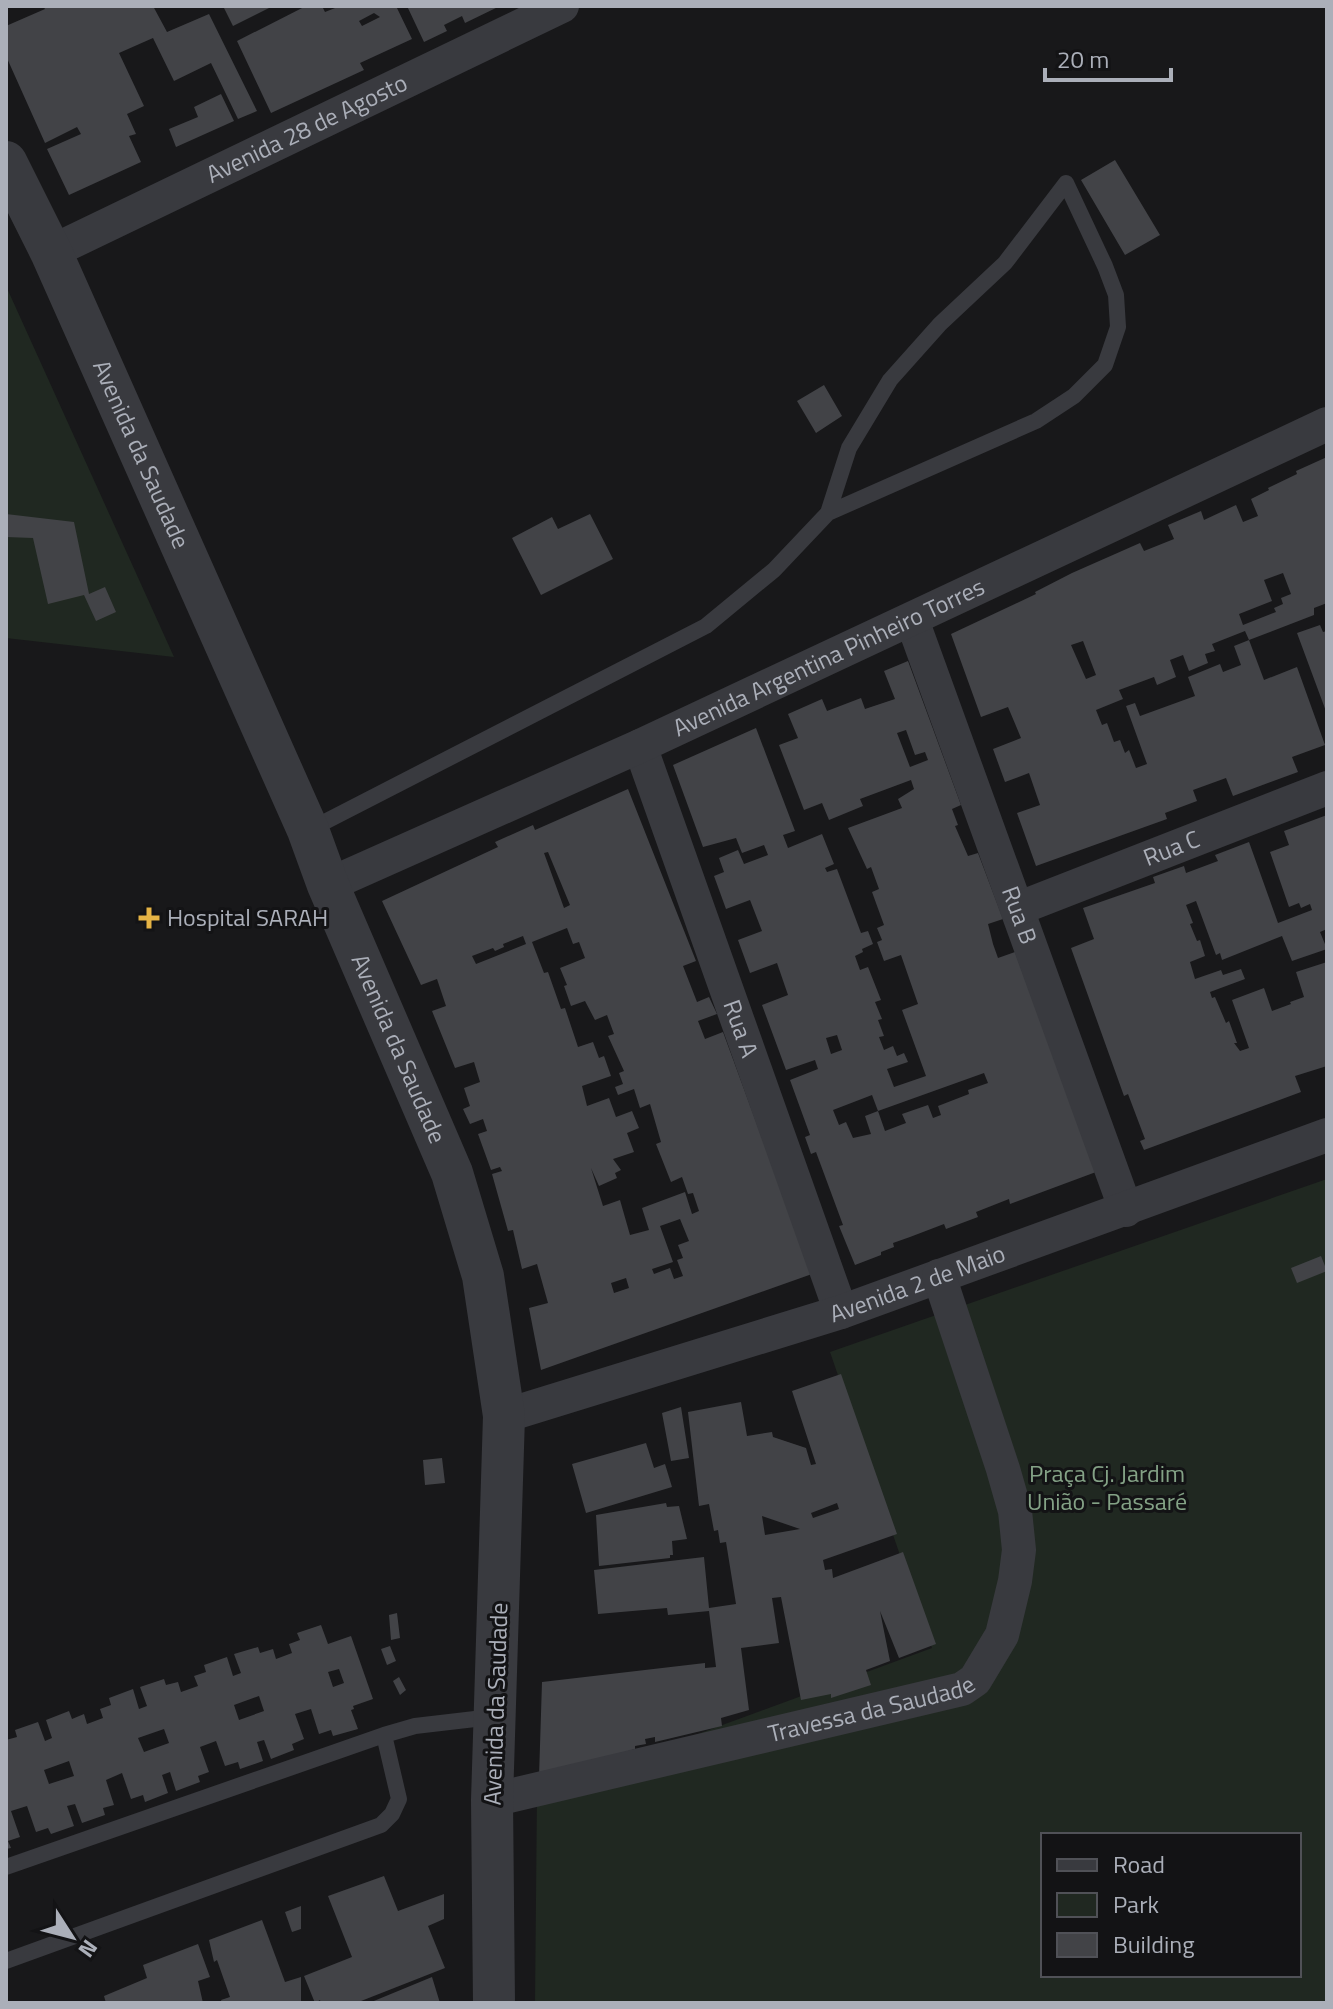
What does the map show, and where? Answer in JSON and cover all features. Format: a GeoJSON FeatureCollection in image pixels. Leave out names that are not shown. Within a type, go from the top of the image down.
{"type":"FeatureCollection","features":[{"type":"Feature","properties":{"kind":"street","name":"Avenida 28 de Agosto"},"geometry":{"type":"LineString","coordinates":[[51,252],[562,6]]}},
{"type":"Feature","properties":{"kind":"street","name":"Avenida da Saudade"},"geometry":{"type":"LineString","coordinates":[[6,162],[51,252],[308,830],[328,885],[456,1186],[483,1276],[504,1416],[492,1800],[494,2003]]}},
{"type":"Feature","properties":{"kind":"street","name":"Avenida Argentina Pinheiro Torres"},"geometry":{"type":"LineString","coordinates":[[328,885],[640,746],[1327,424]]}},
{"type":"Feature","properties":{"kind":"street","name":"Rua B"},"geometry":{"type":"LineString","coordinates":[[912,620],[1126,1210]]}},
{"type":"Feature","properties":{"kind":"street","name":"Rua A"},"geometry":{"type":"LineString","coordinates":[[640,746],[841,1312]]}},
{"type":"Feature","properties":{"kind":"street","name":"Rua C"},"geometry":{"type":"LineString","coordinates":[[1017,909],[1327,788]]}},
{"type":"Feature","properties":{"kind":"street","name":"Avenida 2 de Maio"},"geometry":{"type":"LineString","coordinates":[[504,1416],[841,1312],[1327,1135]]}},
{"type":"Feature","properties":{"kind":"street","name":"Travessa da Saudade"},"geometry":{"type":"LineString","coordinates":[[492,1800],[962,1689],[975,1680],[1002,1635],[1019,1550],[1015,1511],[999,1455],[939,1276]]}},
{"type":"Feature","properties":{"kind":"lane"},"geometry":{"type":"LineString","coordinates":[[308,830],[706,626],[774,570],[828,513],[1036,421],[1074,396],[1105,365],[1118,327],[1116,295],[1066,183],[1005,263],[940,324],[890,380],[849,448],[828,513]]}},
{"type":"Feature","properties":{"kind":"lane"},"geometry":{"type":"LineString","coordinates":[[6,1867],[384,1735],[415,1726],[496,1716]]}},
{"type":"Feature","properties":{"kind":"lane"},"geometry":{"type":"LineString","coordinates":[[6,1961],[381,1825],[392,1814],[399,1799],[384,1735]]}},
{"type":"Feature","properties":{"kind":"green space"},"geometry":{"type":"Polygon","coordinates":[[[6,286],[174,657],[6,638],[6,286]]]}},
{"type":"Feature","properties":{"kind":"green space","name":"Praça Cj. Jardim União - Passaré"},"geometry":{"type":"Polygon","coordinates":[[[1327,1179],[1327,2003],[535,2003],[537,1793],[932,1648],[830,1352],[1327,1179]]]}},
{"type":"Feature","properties":{"kind":"building"},"geometry":{"type":"Polygon","coordinates":[[[43,6],[153,6],[167,32],[209,14],[257,111],[238,119],[211,63],[174,81],[153,38],[119,53],[144,106],[127,114],[136,134],[129,136],[141,162],[69,195],[47,149],[81,134],[77,127],[45,143],[6,56],[6,26],[45,9],[43,6]]]}},
{"type":"Feature","properties":{"kind":"building"},"geometry":{"type":"Polygon","coordinates":[[[223,6],[273,6],[233,26],[223,6]]]}},
{"type":"Feature","properties":{"kind":"building"},"geometry":{"type":"Polygon","coordinates":[[[306,6],[322,6],[325,12],[340,6],[396,6],[412,39],[360,63],[364,70],[271,113],[237,41],[306,6]],[[374,13],[359,21],[362,26],[380,17],[374,13]]]}},
{"type":"Feature","properties":{"kind":"building"},"geometry":{"type":"Polygon","coordinates":[[[407,6],[500,6],[465,23],[462,16],[444,25],[447,31],[424,42],[407,6]]]}},
{"type":"Feature","properties":{"kind":"building"},"geometry":{"type":"Polygon","coordinates":[[[221,94],[234,121],[176,147],[169,129],[198,117],[194,107],[221,94]]]}},
{"type":"Feature","properties":{"kind":"building"},"geometry":{"type":"Polygon","coordinates":[[[1115,160],[1160,235],[1125,255],[1081,180],[1115,160]]]}},
{"type":"Feature","properties":{"kind":"building"},"geometry":{"type":"Polygon","coordinates":[[[824,385],[842,416],[816,433],[797,401],[824,385]]]}},
{"type":"Feature","properties":{"kind":"building"},"geometry":{"type":"Polygon","coordinates":[[[1327,457],[1327,603],[1314,608],[1314,615],[1249,640],[1264,680],[1297,667],[1325,745],[1292,757],[1298,772],[1233,796],[1226,778],[1193,790],[1197,801],[1165,813],[1167,819],[1036,866],[1017,813],[1040,805],[1029,773],[1005,782],[993,749],[1021,738],[1008,707],[981,717],[951,634],[1036,594],[1072,573],[1140,543],[1144,551],[1174,539],[1168,525],[1201,511],[1204,520],[1236,505],[1243,522],[1258,516],[1251,499],[1297,474],[1296,471],[1327,457]],[[1283,573],[1264,580],[1272,601],[1239,614],[1243,625],[1276,612],[1274,608],[1283,604],[1281,598],[1291,594],[1283,573]],[[1245,631],[1212,644],[1215,651],[1205,654],[1208,663],[1189,671],[1183,655],[1170,660],[1176,677],[1157,685],[1154,677],[1119,690],[1123,699],[1096,710],[1102,725],[1107,723],[1114,742],[1120,740],[1125,753],[1129,750],[1136,768],[1147,764],[1126,706],[1135,703],[1140,716],[1195,696],[1188,677],[1220,664],[1223,672],[1241,665],[1234,646],[1249,640],[1245,631]],[[1083,641],[1071,645],[1086,679],[1096,675],[1083,641]]]}},
{"type":"Feature","properties":{"kind":"building"},"geometry":{"type":"Polygon","coordinates":[[[6,514],[74,522],[89,594],[105,587],[116,612],[96,621],[84,595],[48,604],[33,538],[6,537],[6,514]]]}},
{"type":"Feature","properties":{"kind":"building"},"geometry":{"type":"Polygon","coordinates":[[[590,514],[613,559],[541,595],[512,538],[552,517],[558,529],[590,514]]]}},
{"type":"Feature","properties":{"kind":"building"},"geometry":{"type":"Polygon","coordinates":[[[1320,625],[1323,632],[1327,631],[1327,714],[1297,633],[1320,625]]]}},
{"type":"Feature","properties":{"kind":"building"},"geometry":{"type":"Polygon","coordinates":[[[908,661],[961,805],[952,809],[958,825],[955,826],[968,856],[978,853],[1003,919],[988,924],[998,958],[1015,952],[1096,1172],[1010,1204],[1009,1199],[976,1212],[978,1217],[946,1229],[944,1224],[893,1243],[894,1247],[881,1252],[881,1255],[855,1265],[839,1226],[843,1225],[816,1152],[811,1154],[805,1137],[810,1135],[790,1080],[818,1069],[815,1060],[786,1070],[762,1005],[788,995],[777,963],[750,973],[738,940],[762,931],[750,900],[726,909],[714,876],[724,872],[719,858],[738,850],[744,864],[768,855],[764,845],[742,853],[736,838],[703,847],[673,765],[756,728],[795,831],[783,835],[788,848],[822,834],[834,864],[825,868],[827,872],[837,869],[861,933],[868,931],[873,944],[855,956],[860,970],[868,967],[881,1000],[875,1002],[882,1019],[878,1020],[884,1036],[879,1037],[884,1050],[893,1046],[897,1056],[904,1053],[908,1062],[887,1069],[894,1087],[926,1076],[902,1010],[918,1004],[901,955],[884,961],[877,942],[882,940],[877,928],[884,925],[872,892],[879,889],[871,867],[867,869],[848,828],[902,808],[898,799],[914,789],[911,780],[860,799],[863,806],[829,820],[822,803],[804,810],[779,745],[798,738],[788,714],[822,699],[827,711],[861,698],[865,709],[895,699],[884,671],[908,661]],[[906,730],[897,733],[910,767],[928,760],[925,752],[915,755],[906,730]],[[837,1035],[826,1038],[831,1054],[842,1050],[837,1035]],[[984,1073],[878,1111],[885,1131],[906,1123],[902,1114],[928,1105],[933,1118],[941,1115],[938,1106],[988,1083],[984,1073]],[[872,1095],[833,1110],[839,1125],[846,1122],[853,1138],[871,1134],[865,1116],[878,1111],[872,1095]]]}},
{"type":"Feature","properties":{"kind":"building"},"geometry":{"type":"Polygon","coordinates":[[[628,789],[696,961],[683,966],[697,1002],[709,997],[717,1014],[698,1021],[705,1039],[723,1032],[812,1274],[541,1370],[529,1308],[548,1303],[537,1264],[522,1269],[513,1230],[508,1231],[492,1174],[502,1171],[500,1167],[491,1170],[478,1134],[487,1131],[483,1119],[470,1124],[463,1109],[470,1106],[464,1088],[480,1082],[474,1062],[455,1068],[432,1011],[446,1006],[437,979],[421,985],[382,901],[498,847],[495,842],[533,825],[535,830],[628,789]],[[548,852],[544,853],[564,908],[570,905],[548,852]],[[567,928],[532,942],[544,973],[548,972],[561,1009],[565,1008],[578,1047],[593,1042],[599,1058],[604,1056],[611,1076],[582,1086],[587,1106],[609,1098],[616,1117],[632,1111],[639,1128],[627,1133],[634,1152],[613,1159],[621,1170],[615,1173],[617,1178],[599,1186],[591,1168],[603,1206],[620,1200],[630,1235],[649,1230],[642,1208],[685,1192],[692,1214],[699,1211],[693,1193],[688,1194],[682,1177],[671,1182],[656,1144],[661,1142],[650,1104],[640,1108],[634,1089],[618,1095],[615,1087],[623,1084],[619,1073],[624,1071],[608,1036],[614,1034],[607,1015],[595,1020],[585,1001],[571,1006],[560,968],[585,958],[579,942],[573,944],[567,928]],[[523,936],[503,944],[504,947],[495,951],[493,948],[472,956],[476,964],[526,944],[523,936]],[[680,1219],[660,1226],[673,1262],[652,1269],[654,1274],[670,1268],[674,1279],[683,1276],[677,1260],[683,1258],[678,1245],[689,1241],[680,1219]],[[626,1278],[611,1283],[614,1293],[629,1288],[626,1278]]]}},
{"type":"Feature","properties":{"kind":"building"},"geometry":{"type":"Polygon","coordinates":[[[1327,815],[1327,929],[1320,932],[1327,949],[1292,961],[1282,936],[1222,960],[1220,953],[1216,955],[1196,901],[1186,905],[1193,923],[1190,924],[1205,956],[1190,962],[1195,979],[1221,970],[1223,975],[1241,969],[1245,979],[1210,992],[1226,1023],[1229,1021],[1237,1043],[1234,1043],[1240,1051],[1249,1048],[1232,1000],[1264,988],[1272,1011],[1291,1004],[1304,997],[1296,972],[1327,962],[1327,1066],[1295,1076],[1301,1092],[1144,1150],[1140,1141],[1145,1139],[1128,1094],[1124,1096],[1071,948],[1094,939],[1083,908],[1155,883],[1153,877],[1184,866],[1186,873],[1218,861],[1215,855],[1249,842],[1278,923],[1312,910],[1310,904],[1301,908],[1299,903],[1289,907],[1270,852],[1289,845],[1284,831],[1327,815]]]}},
{"type":"Feature","properties":{"kind":"building"},"geometry":{"type":"Polygon","coordinates":[[[1321,1256],[1327,1271],[1297,1283],[1291,1268],[1321,1256]]]}},
{"type":"Feature","properties":{"kind":"building"},"geometry":{"type":"Polygon","coordinates":[[[841,1374],[897,1534],[823,1560],[825,1570],[832,1569],[833,1578],[903,1552],[936,1644],[899,1658],[880,1611],[890,1661],[866,1670],[871,1685],[831,1698],[831,1694],[801,1700],[781,1597],[772,1598],[779,1643],[741,1648],[749,1710],[721,1718],[722,1726],[655,1742],[655,1737],[645,1739],[646,1744],[635,1746],[635,1749],[539,1777],[542,1682],[705,1663],[705,1668],[716,1667],[709,1611],[668,1615],[667,1608],[598,1614],[594,1570],[704,1557],[709,1608],[736,1604],[726,1542],[720,1543],[718,1530],[714,1531],[709,1504],[699,1506],[688,1412],[741,1402],[747,1436],[772,1432],[773,1437],[806,1448],[811,1465],[816,1464],[792,1391],[841,1374]],[[837,1503],[811,1513],[813,1518],[839,1509],[837,1503]],[[762,1516],[765,1535],[800,1529],[762,1516]]]}},
{"type":"Feature","properties":{"kind":"building"},"geometry":{"type":"Polygon","coordinates":[[[681,1407],[689,1458],[671,1461],[662,1413],[681,1407]]]}},
{"type":"Feature","properties":{"kind":"building"},"geometry":{"type":"Polygon","coordinates":[[[646,1443],[654,1468],[665,1464],[672,1487],[586,1513],[572,1464],[646,1443]]]}},
{"type":"Feature","properties":{"kind":"building"},"geometry":{"type":"Polygon","coordinates":[[[442,1458],[445,1483],[425,1485],[423,1460],[442,1458]]]}},
{"type":"Feature","properties":{"kind":"building"},"geometry":{"type":"Polygon","coordinates":[[[666,1503],[667,1507],[679,1506],[687,1539],[672,1541],[673,1555],[670,1558],[599,1566],[596,1515],[666,1503]]]}},
{"type":"Feature","properties":{"kind":"building"},"geometry":{"type":"Polygon","coordinates":[[[397,1613],[400,1638],[391,1640],[389,1615],[397,1613]]]}},
{"type":"Feature","properties":{"kind":"building"},"geometry":{"type":"Polygon","coordinates":[[[321,1625],[328,1644],[351,1636],[373,1699],[353,1706],[351,1710],[358,1729],[333,1736],[331,1730],[319,1734],[311,1709],[295,1714],[304,1739],[292,1744],[294,1750],[271,1759],[264,1740],[257,1742],[263,1761],[240,1769],[238,1762],[225,1766],[216,1741],[200,1747],[209,1772],[198,1776],[200,1782],[176,1791],[170,1772],[162,1775],[168,1793],[145,1802],[143,1795],[131,1799],[122,1773],[106,1780],[114,1805],[103,1808],[105,1815],[82,1823],[75,1804],[67,1806],[74,1826],[51,1834],[48,1828],[36,1832],[27,1806],[11,1811],[20,1837],[8,1841],[11,1848],[6,1849],[6,1740],[17,1737],[15,1730],[38,1722],[45,1741],[52,1738],[46,1720],[69,1711],[72,1719],[84,1714],[87,1724],[103,1718],[100,1709],[111,1705],[109,1698],[133,1689],[139,1709],[147,1706],[140,1687],[164,1679],[166,1685],[178,1682],[181,1692],[198,1686],[194,1676],[206,1672],[204,1665],[227,1657],[233,1676],[241,1673],[234,1654],[258,1647],[260,1653],[273,1649],[276,1659],[292,1653],[289,1644],[300,1640],[297,1633],[321,1625]],[[339,1669],[328,1672],[333,1687],[344,1683],[339,1669]],[[259,1696],[234,1705],[239,1720],[264,1711],[259,1696]],[[164,1729],[138,1738],[144,1752],[169,1743],[164,1729]],[[69,1761],[44,1770],[49,1784],[74,1776],[69,1761]]]}},
{"type":"Feature","properties":{"kind":"building"},"geometry":{"type":"Polygon","coordinates":[[[390,1646],[396,1661],[387,1665],[381,1649],[390,1646]]]}},
{"type":"Feature","properties":{"kind":"building"},"geometry":{"type":"Polygon","coordinates":[[[399,1677],[406,1690],[400,1695],[393,1681],[399,1677]]]}},
{"type":"Feature","properties":{"kind":"building"},"geometry":{"type":"Polygon","coordinates":[[[384,1876],[398,1911],[444,1894],[444,1919],[428,1926],[445,1968],[356,2003],[321,2003],[320,2000],[315,2003],[304,1976],[352,1957],[328,1896],[384,1876]]]}},
{"type":"Feature","properties":{"kind":"building"},"geometry":{"type":"Polygon","coordinates":[[[301,1906],[301,1929],[292,1932],[285,1912],[301,1906]]]}},
{"type":"Feature","properties":{"kind":"building"},"geometry":{"type":"Polygon","coordinates":[[[262,1920],[285,1982],[301,1977],[301,2003],[222,2003],[221,2000],[230,1997],[217,1960],[214,1962],[209,1940],[262,1920]]]}},
{"type":"Feature","properties":{"kind":"building"},"geometry":{"type":"Polygon","coordinates":[[[198,1944],[210,1977],[198,1981],[203,2003],[106,2003],[104,1996],[147,1978],[143,1965],[198,1944]]]}},
{"type":"Feature","properties":{"kind":"building"},"geometry":{"type":"Polygon","coordinates":[[[432,1977],[440,2003],[369,2003],[432,1977]]]}},
{"type":"Feature","properties":{"kind":"place","name":"Hospital SARAH"},"geometry":{"type":"Point","coordinates":[149,918]}}]}
